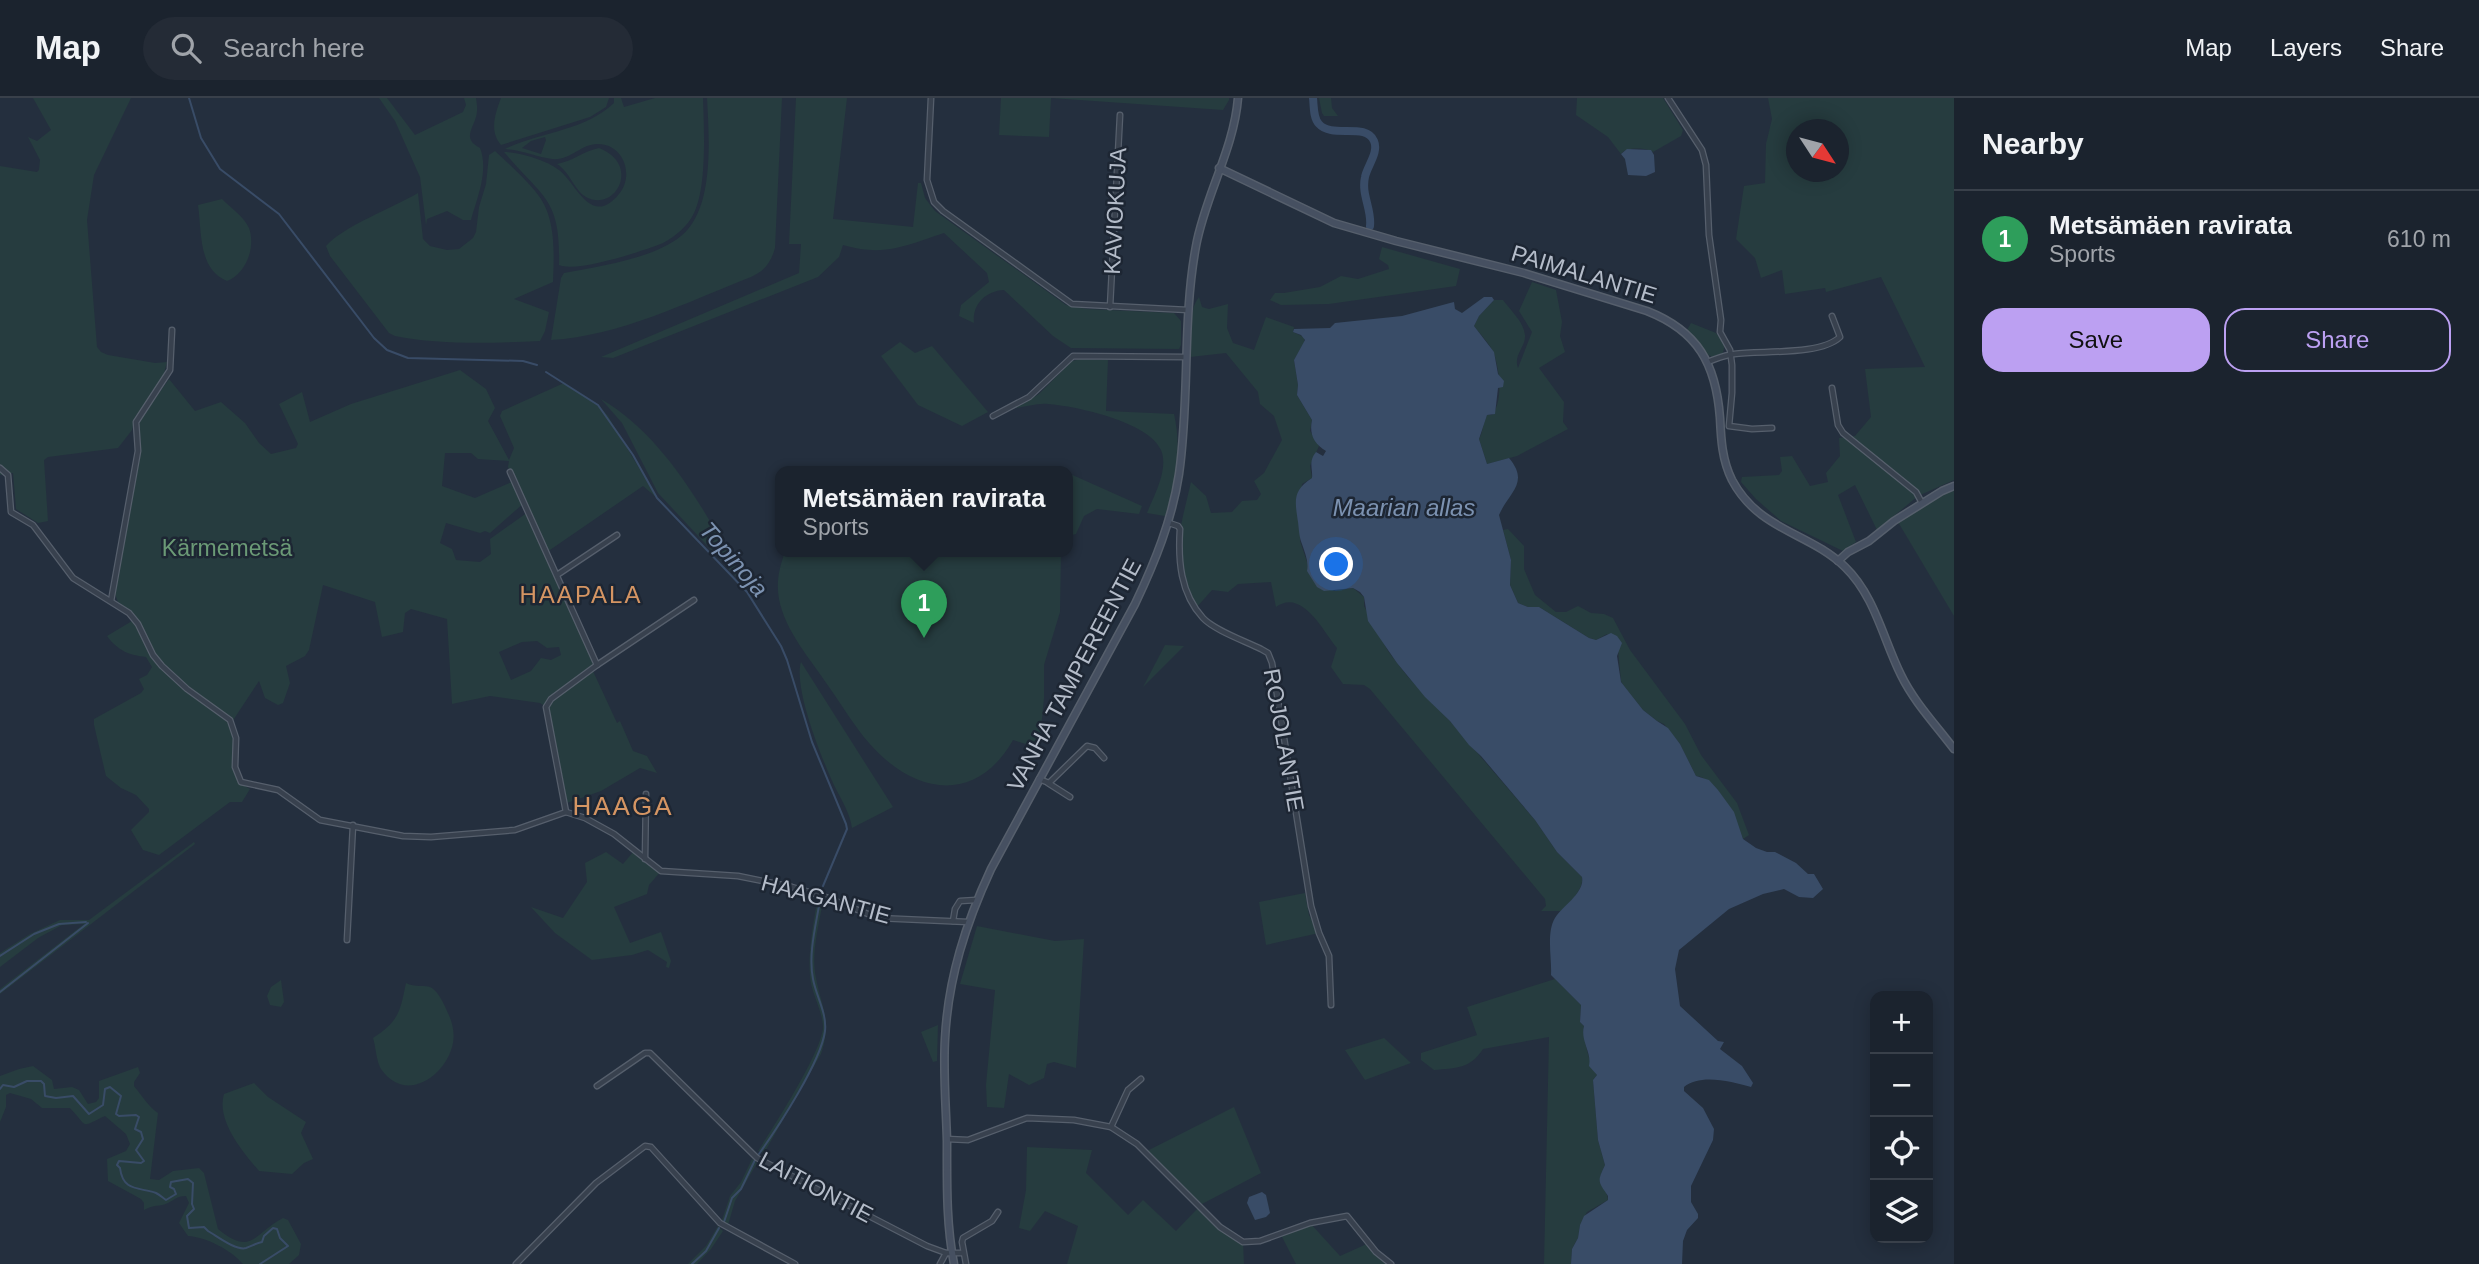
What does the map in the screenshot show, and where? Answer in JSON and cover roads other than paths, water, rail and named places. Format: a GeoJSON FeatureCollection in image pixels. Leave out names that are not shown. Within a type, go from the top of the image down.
{"type":"FeatureCollection","features":[{"type":"Feature","properties":{"kind":"main road","name":"VANHA TAMPEREENTIE"},"geometry":{"type":"LineString","coordinates":[[954,1264],[949,1254],[947,1194],[947,1018],[956,962],[976,900],[996,858],[1140,594],[1169,523],[1180,465],[1188,310],[1196,244],[1234,124],[1238,98]]}},
{"type":"Feature","properties":{"kind":"main road","name":"PAIMALANTIE"},"geometry":{"type":"LineString","coordinates":[[1220,168],[1298,208],[1334,223],[1524,273],[1654,313],[1691,338],[1707,362],[1716,385],[1724,457],[1736,487],[1753,507],[1772,523],[1819,548],[1838,561],[1856,579],[1868,598],[1905,683],[1954,749]]}},
{"type":"Feature","properties":{"kind":"main road"},"geometry":{"type":"LineString","coordinates":[[1838,561],[1922,503],[1954,486]]}},
{"type":"Feature","properties":{"kind":"street"},"geometry":{"type":"LineString","coordinates":[[931,98],[927,180],[934,202],[1064,300],[1082,306],[1188,310]]}},
{"type":"Feature","properties":{"kind":"street"},"geometry":{"type":"LineString","coordinates":[[1668,98],[1704,157],[1709,236],[1721,320],[1720,332],[1731,354],[1729,426],[1772,428]]}},
{"type":"Feature","properties":{"kind":"street","name":"KAVIOKUJA"},"geometry":{"type":"LineString","coordinates":[[1110,307],[1120,115]]}},
{"type":"Feature","properties":{"kind":"street"},"geometry":{"type":"LineString","coordinates":[[1707,362],[1731,354],[1809,348],[1831,343],[1840,337],[1832,316]]}},
{"type":"Feature","properties":{"kind":"street"},"geometry":{"type":"LineString","coordinates":[[111,601],[138,451],[136,422],[170,370],[172,330]]}},
{"type":"Feature","properties":{"kind":"street"},"geometry":{"type":"LineString","coordinates":[[993,416],[1029,397],[1073,356],[1186,357]]}},
{"type":"Feature","properties":{"kind":"street"},"geometry":{"type":"LineString","coordinates":[[1832,388],[1838,425],[1843,433],[1916,492],[1922,503]]}},
{"type":"Feature","properties":{"kind":"street"},"geometry":{"type":"LineString","coordinates":[[0,468],[8,475],[11,512],[33,525],[73,578],[129,613],[162,666],[187,689],[230,720],[236,738],[235,767],[241,782],[278,790],[320,820],[403,836],[430,837],[515,830],[566,812],[546,707],[551,699],[694,600]]}},
{"type":"Feature","properties":{"kind":"street"},"geometry":{"type":"LineString","coordinates":[[510,472],[597,666]]}},
{"type":"Feature","properties":{"kind":"street","name":"ROJOLANTIE"},"geometry":{"type":"LineString","coordinates":[[1169,523],[1178,526],[1180,530],[1178,559],[1182,580],[1203,619],[1268,653],[1272,663],[1311,906],[1329,956],[1331,1005]]}},
{"type":"Feature","properties":{"kind":"street"},"geometry":{"type":"LineString","coordinates":[[557,575],[617,535]]}},
{"type":"Feature","properties":{"kind":"street"},"geometry":{"type":"LineString","coordinates":[[1047,782],[1087,746],[1095,748],[1104,758]]}},
{"type":"Feature","properties":{"kind":"street"},"geometry":{"type":"LineString","coordinates":[[1040,779],[1070,797]]}},
{"type":"Feature","properties":{"kind":"street"},"geometry":{"type":"LineString","coordinates":[[645,859],[646,794]]}},
{"type":"Feature","properties":{"kind":"street","name":"HAAGANTIE"},"geometry":{"type":"LineString","coordinates":[[566,812],[614,834],[661,871],[737,876],[792,887],[878,918],[968,922]]}},
{"type":"Feature","properties":{"kind":"street"},"geometry":{"type":"LineString","coordinates":[[347,940],[353,825]]}},
{"type":"Feature","properties":{"kind":"street"},"geometry":{"type":"LineString","coordinates":[[953,921],[960,901],[976,900]]}},
{"type":"Feature","properties":{"kind":"street","name":"LAITIONTIE"},"geometry":{"type":"LineString","coordinates":[[597,1086],[645,1053],[650,1053],[757,1158],[949,1254]]}},
{"type":"Feature","properties":{"kind":"street"},"geometry":{"type":"LineString","coordinates":[[1111,1127],[1128,1090],[1142,1079]]}},
{"type":"Feature","properties":{"kind":"street"},"geometry":{"type":"LineString","coordinates":[[947,1139],[968,1140],[1027,1118],[1074,1120],[1111,1127],[1137,1144],[1220,1227],[1243,1242],[1260,1241],[1310,1223],[1347,1216],[1376,1252],[1391,1264]]}},
{"type":"Feature","properties":{"kind":"street"},"geometry":{"type":"LineString","coordinates":[[516,1264],[596,1183],[645,1146],[651,1147],[720,1223],[795,1264]]}},
{"type":"Feature","properties":{"kind":"street"},"geometry":{"type":"LineString","coordinates":[[966,1264],[963,1238],[992,1221],[998,1212]]}},
{"type":"Feature","properties":{"kind":"street"},"geometry":{"type":"LineString","coordinates":[[940,1264],[949,1254],[963,1253]]}},
{"type":"Feature","properties":{"kind":"water"},"geometry":{"type":"Polygon","coordinates":[[[1627,149],[1651,150],[1655,172],[1646,176],[1628,175],[1625,159],[1621,154],[1627,149]]]}},
{"type":"Feature","properties":{"kind":"water","name":"Maarian allas"},"geometry":{"type":"Polygon","coordinates":[[[1484,297],[1492,297],[1494,300],[1479,316],[1474,326],[1494,352],[1498,374],[1504,381],[1503,387],[1498,388],[1495,414],[1487,415],[1479,439],[1487,464],[1509,458],[1518,474],[1516,487],[1499,515],[1511,560],[1510,585],[1518,603],[1539,607],[1589,638],[1596,640],[1611,633],[1617,636],[1622,643],[1617,656],[1621,682],[1643,710],[1668,728],[1680,744],[1696,776],[1709,780],[1718,790],[1734,812],[1743,839],[1756,848],[1775,852],[1796,863],[1808,874],[1814,874],[1823,889],[1813,898],[1799,897],[1784,889],[1763,894],[1729,909],[1679,950],[1675,969],[1680,1006],[1718,1041],[1724,1042],[1720,1049],[1742,1066],[1753,1083],[1751,1087],[1726,1081],[1699,1080],[1684,1087],[1684,1091],[1703,1108],[1714,1129],[1713,1140],[1691,1186],[1691,1202],[1698,1218],[1687,1230],[1683,1241],[1682,1264],[1571,1264],[1572,1249],[1584,1216],[1608,1200],[1600,1181],[1605,1165],[1598,1140],[1593,1080],[1597,1075],[1589,1066],[1584,1026],[1580,1022],[1581,1005],[1551,975],[1552,924],[1577,894],[1582,877],[1557,852],[1535,820],[1481,756],[1397,663],[1368,621],[1364,597],[1360,592],[1353,588],[1324,591],[1317,587],[1307,571],[1296,497],[1301,487],[1312,478],[1311,462],[1316,452],[1323,456],[1326,451],[1313,438],[1312,420],[1297,395],[1294,360],[1305,340],[1293,332],[1294,329],[1330,328],[1335,323],[1402,316],[1454,302],[1455,309],[1462,313],[1484,297]]]}},
{"type":"Feature","properties":{"kind":"water"},"geometry":{"type":"Polygon","coordinates":[[[1262,1192],[1266,1195],[1270,1213],[1255,1220],[1247,1203],[1249,1197],[1262,1192]]]}},
{"type":"Feature","properties":{"kind":"waterway","name":"Topinoja"},"geometry":{"type":"LineString","coordinates":[[189,98],[201,138],[220,169],[279,214],[374,338],[387,350],[408,358],[523,361],[537,365]]}},
{"type":"Feature","properties":{"kind":"waterway"},"geometry":{"type":"LineString","coordinates":[[1313,98],[1314,112],[1319,124],[1332,130],[1364,132],[1374,141],[1375,150],[1364,184],[1370,226]]}},
{"type":"Feature","properties":{"kind":"waterway","name":"Topinoja"},"geometry":{"type":"LineString","coordinates":[[546,372],[598,405],[633,455],[657,498],[747,592],[781,646],[812,742],[847,829],[823,886]]}},
{"type":"Feature","properties":{"kind":"waterway","name":"Topinoja"},"geometry":{"type":"LineString","coordinates":[[759,1154],[787,1111],[822,1044],[824,1018],[814,985],[811,960],[820,900]]}},
{"type":"Feature","properties":{"kind":"waterway"},"geometry":{"type":"LineString","coordinates":[[0,956],[34,934],[59,924],[86,922]]}},
{"type":"Feature","properties":{"kind":"waterway"},"geometry":{"type":"LineString","coordinates":[[0,992],[88,923]]}},
{"type":"Feature","properties":{"kind":"waterway"},"geometry":{"type":"LineString","coordinates":[[0,1089],[3,1085],[14,1087],[27,1081],[41,1081],[44,1084],[45,1096],[73,1096],[89,1114],[103,1105],[105,1089],[110,1087],[121,1096],[116,1114],[139,1117],[135,1129],[141,1132],[143,1139],[136,1150],[144,1161],[119,1161],[117,1165],[124,1181],[133,1187],[156,1193],[166,1200],[176,1194],[170,1187],[171,1182],[188,1179],[193,1183],[194,1209],[187,1216],[189,1228],[204,1227],[237,1247],[246,1248],[262,1242],[264,1236],[273,1228],[277,1229],[280,1238],[288,1246],[260,1264]]}},
{"type":"Feature","properties":{"kind":"waterway","name":"Topinoja"},"geometry":{"type":"LineString","coordinates":[[724,1222],[732,1198],[741,1189],[755,1160]]}},
{"type":"Feature","properties":{"kind":"waterway","name":"Topinoja"},"geometry":{"type":"LineString","coordinates":[[692,1264],[706,1251],[719,1228]]}},
{"type":"Feature","properties":{"kind":"place","name":"Metsämäen ravirata"},"geometry":{"type":"Point","coordinates":[924,638]}},
{"type":"Feature","properties":{"kind":"district","name":"HAAPALA"},"geometry":{"type":"Point","coordinates":[581,594]}},
{"type":"Feature","properties":{"kind":"district","name":"HAAGA"},"geometry":{"type":"Point","coordinates":[623,806]}},
{"type":"Feature","properties":{"kind":"park label","name":"Kärmemetsä"},"geometry":{"type":"Point","coordinates":[227,548]}}]}
